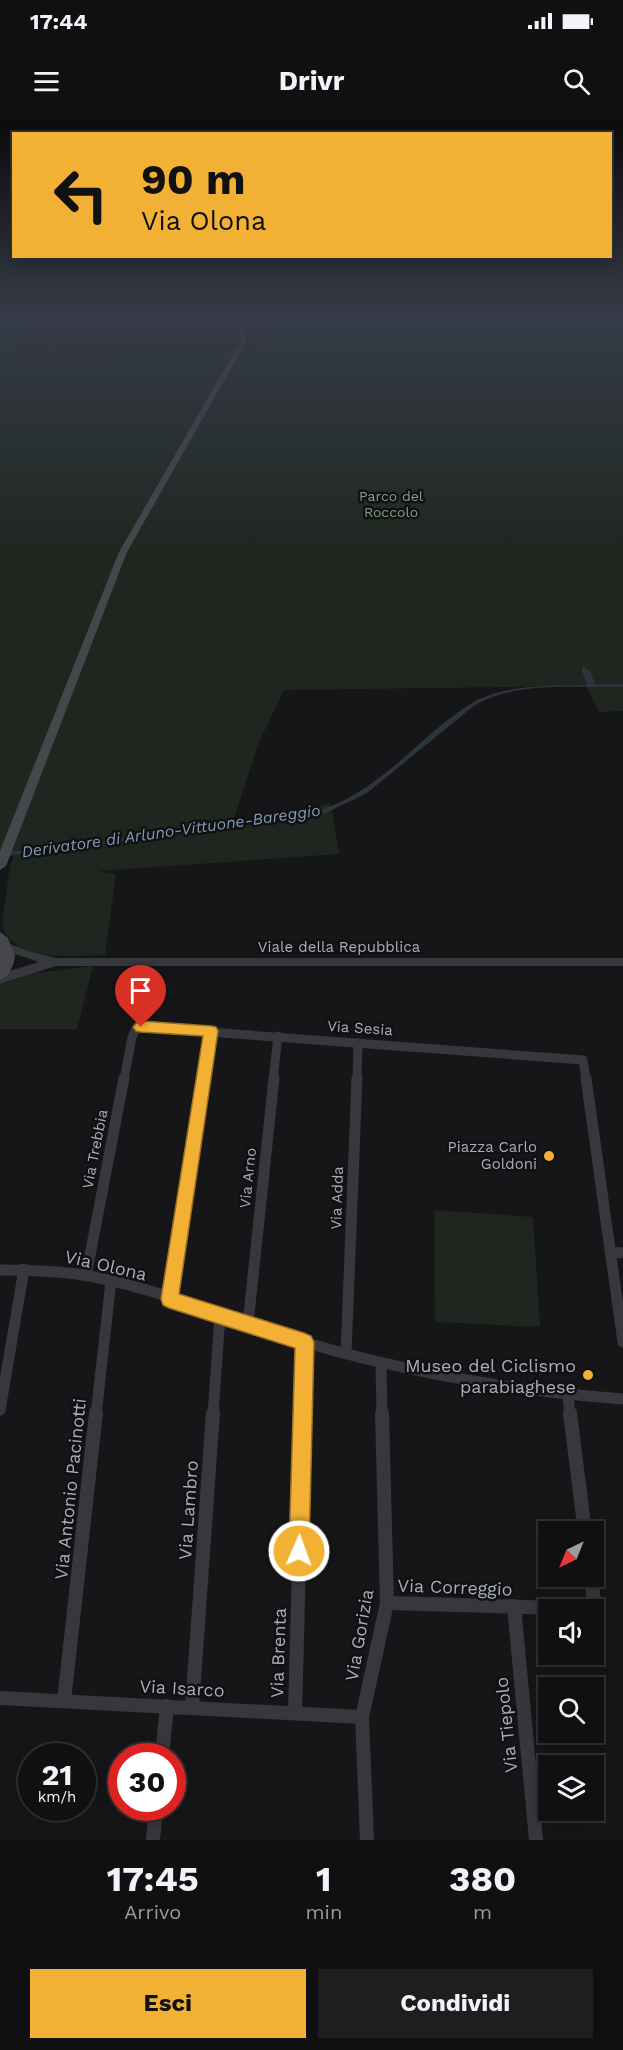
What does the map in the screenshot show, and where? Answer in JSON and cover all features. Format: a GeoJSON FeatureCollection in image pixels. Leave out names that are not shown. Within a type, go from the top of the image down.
{"type":"FeatureCollection","features":[{"type":"Feature","properties":{"kind":"main road"},"geometry":{"type":"LineString","coordinates":[[1,863],[123,552],[211,398]]}},
{"type":"Feature","properties":{"kind":"main road"},"geometry":{"type":"LineString","coordinates":[[0,977],[7,964],[2,939]]}},
{"type":"Feature","properties":{"kind":"street"},"geometry":{"type":"LineString","coordinates":[[2,939],[30,956],[56,962]]}},
{"type":"Feature","properties":{"kind":"street"},"geometry":{"type":"LineString","coordinates":[[0,977],[56,962]]}},
{"type":"Feature","properties":{"kind":"street","name":"Viale della Repubblica"},"geometry":{"type":"LineString","coordinates":[[56,962],[623,962]]}},
{"type":"Feature","properties":{"kind":"street","name":"Via Sesia"},"geometry":{"type":"LineString","coordinates":[[136,1029],[146,1026],[583,1060],[610,1252]]}},
{"type":"Feature","properties":{"kind":"street","name":"Via Trebbia"},"geometry":{"type":"LineString","coordinates":[[86,1276],[132,1037],[136,1029]]}},
{"type":"Feature","properties":{"kind":"street"},"geometry":{"type":"LineString","coordinates":[[169,1299],[211,1031]]}},
{"type":"Feature","properties":{"kind":"street","name":"Via Arno"},"geometry":{"type":"LineString","coordinates":[[248,1324],[278,1036]]}},
{"type":"Feature","properties":{"kind":"street","name":"Via Adda"},"geometry":{"type":"LineString","coordinates":[[346,1354],[357,1042]]}},
{"type":"Feature","properties":{"kind":"street"},"geometry":{"type":"LineString","coordinates":[[623,1253],[610,1252],[623,1342]]}},
{"type":"Feature","properties":{"kind":"street"},"geometry":{"type":"LineString","coordinates":[[0,1410],[24,1269]]}},
{"type":"Feature","properties":{"kind":"street","name":"Via Olona"},"geometry":{"type":"LineString","coordinates":[[0,1270],[24,1269],[111,1281],[304,1342],[381,1363],[568,1396],[623,1399]]}},
{"type":"Feature","properties":{"kind":"street","name":"Via Antonio Pacinotti"},"geometry":{"type":"LineString","coordinates":[[64,1701],[111,1281]]}},
{"type":"Feature","properties":{"kind":"street","name":"Via Lambro"},"geometry":{"type":"LineString","coordinates":[[192,1708],[220,1315]]}},
{"type":"Feature","properties":{"kind":"street","name":"Via Brenta"},"geometry":{"type":"LineString","coordinates":[[295,1713],[304,1342]]}},
{"type":"Feature","properties":{"kind":"street","name":"Via Gorizia"},"geometry":{"type":"LineString","coordinates":[[367,1840],[362,1717],[387,1603],[381,1363]]}},
{"type":"Feature","properties":{"kind":"street"},"geometry":{"type":"LineString","coordinates":[[568,1396],[584,1521]]}},
{"type":"Feature","properties":{"kind":"street","name":"Via Correggio"},"geometry":{"type":"LineString","coordinates":[[387,1603],[538,1607]]}},
{"type":"Feature","properties":{"kind":"street","name":"Via Tiepolo"},"geometry":{"type":"LineString","coordinates":[[514,1606],[536,1840]]}},
{"type":"Feature","properties":{"kind":"street","name":"Via Isarco"},"geometry":{"type":"LineString","coordinates":[[1,1701],[64,1701],[362,1717]]}},
{"type":"Feature","properties":{"kind":"street"},"geometry":{"type":"LineString","coordinates":[[163,1743],[167,1706]]}},
{"type":"Feature","properties":{"kind":"street"},"geometry":{"type":"LineString","coordinates":[[153,1840],[155,1821]]}},
{"type":"Feature","properties":{"kind":"green space","name":"Parco del Roccolo"},"geometry":{"type":"Polygon","coordinates":[[[0,398],[623,398],[623,711],[599,712],[586,686],[284,690],[259,742],[233,821],[281,815],[331,803],[339,854],[99,871],[116,874],[105,955],[50,955],[36,953],[13,942],[5,932],[3,910],[9,871],[14,856],[0,856],[0,398]]]}},
{"type":"Feature","properties":{"kind":"green space"},"geometry":{"type":"Polygon","coordinates":[[[93,966],[77,1029],[0,1029],[0,985],[36,973],[93,966]]]}},
{"type":"Feature","properties":{"kind":"green space"},"geometry":{"type":"Polygon","coordinates":[[[434,1210],[533,1217],[540,1327],[435,1322],[434,1210]]]}},
{"type":"Feature","properties":{"kind":"shaded area"},"geometry":{"type":"Polygon","coordinates":[[[583,666],[590,671],[595,684],[623,684],[623,687],[544,688],[503,693],[486,700],[470,709],[367,793],[326,813],[132,841],[0,856],[0,853],[90,843],[323,809],[365,788],[457,713],[477,700],[517,688],[587,685],[582,671],[583,666]]]}},
{"type":"Feature","properties":{"kind":"place","name":"Piazza Carlo Goldoni"},"geometry":{"type":"Point","coordinates":[549,1156]}},
{"type":"Feature","properties":{"kind":"place","name":"Museo del Ciclismo parabiaghese"},"geometry":{"type":"Point","coordinates":[588,1375]}},
{"type":"Feature","properties":{"kind":"route"},"geometry":{"type":"LineString","coordinates":[[141,1027],[211,1031],[169,1299],[304,1342],[299,1551]]}},
{"type":"Feature","properties":{"kind":"water label","name":"Derivatore di Arluno-Vittuone-Bareggio"},"geometry":{"type":"Point","coordinates":[171,831]}}]}
